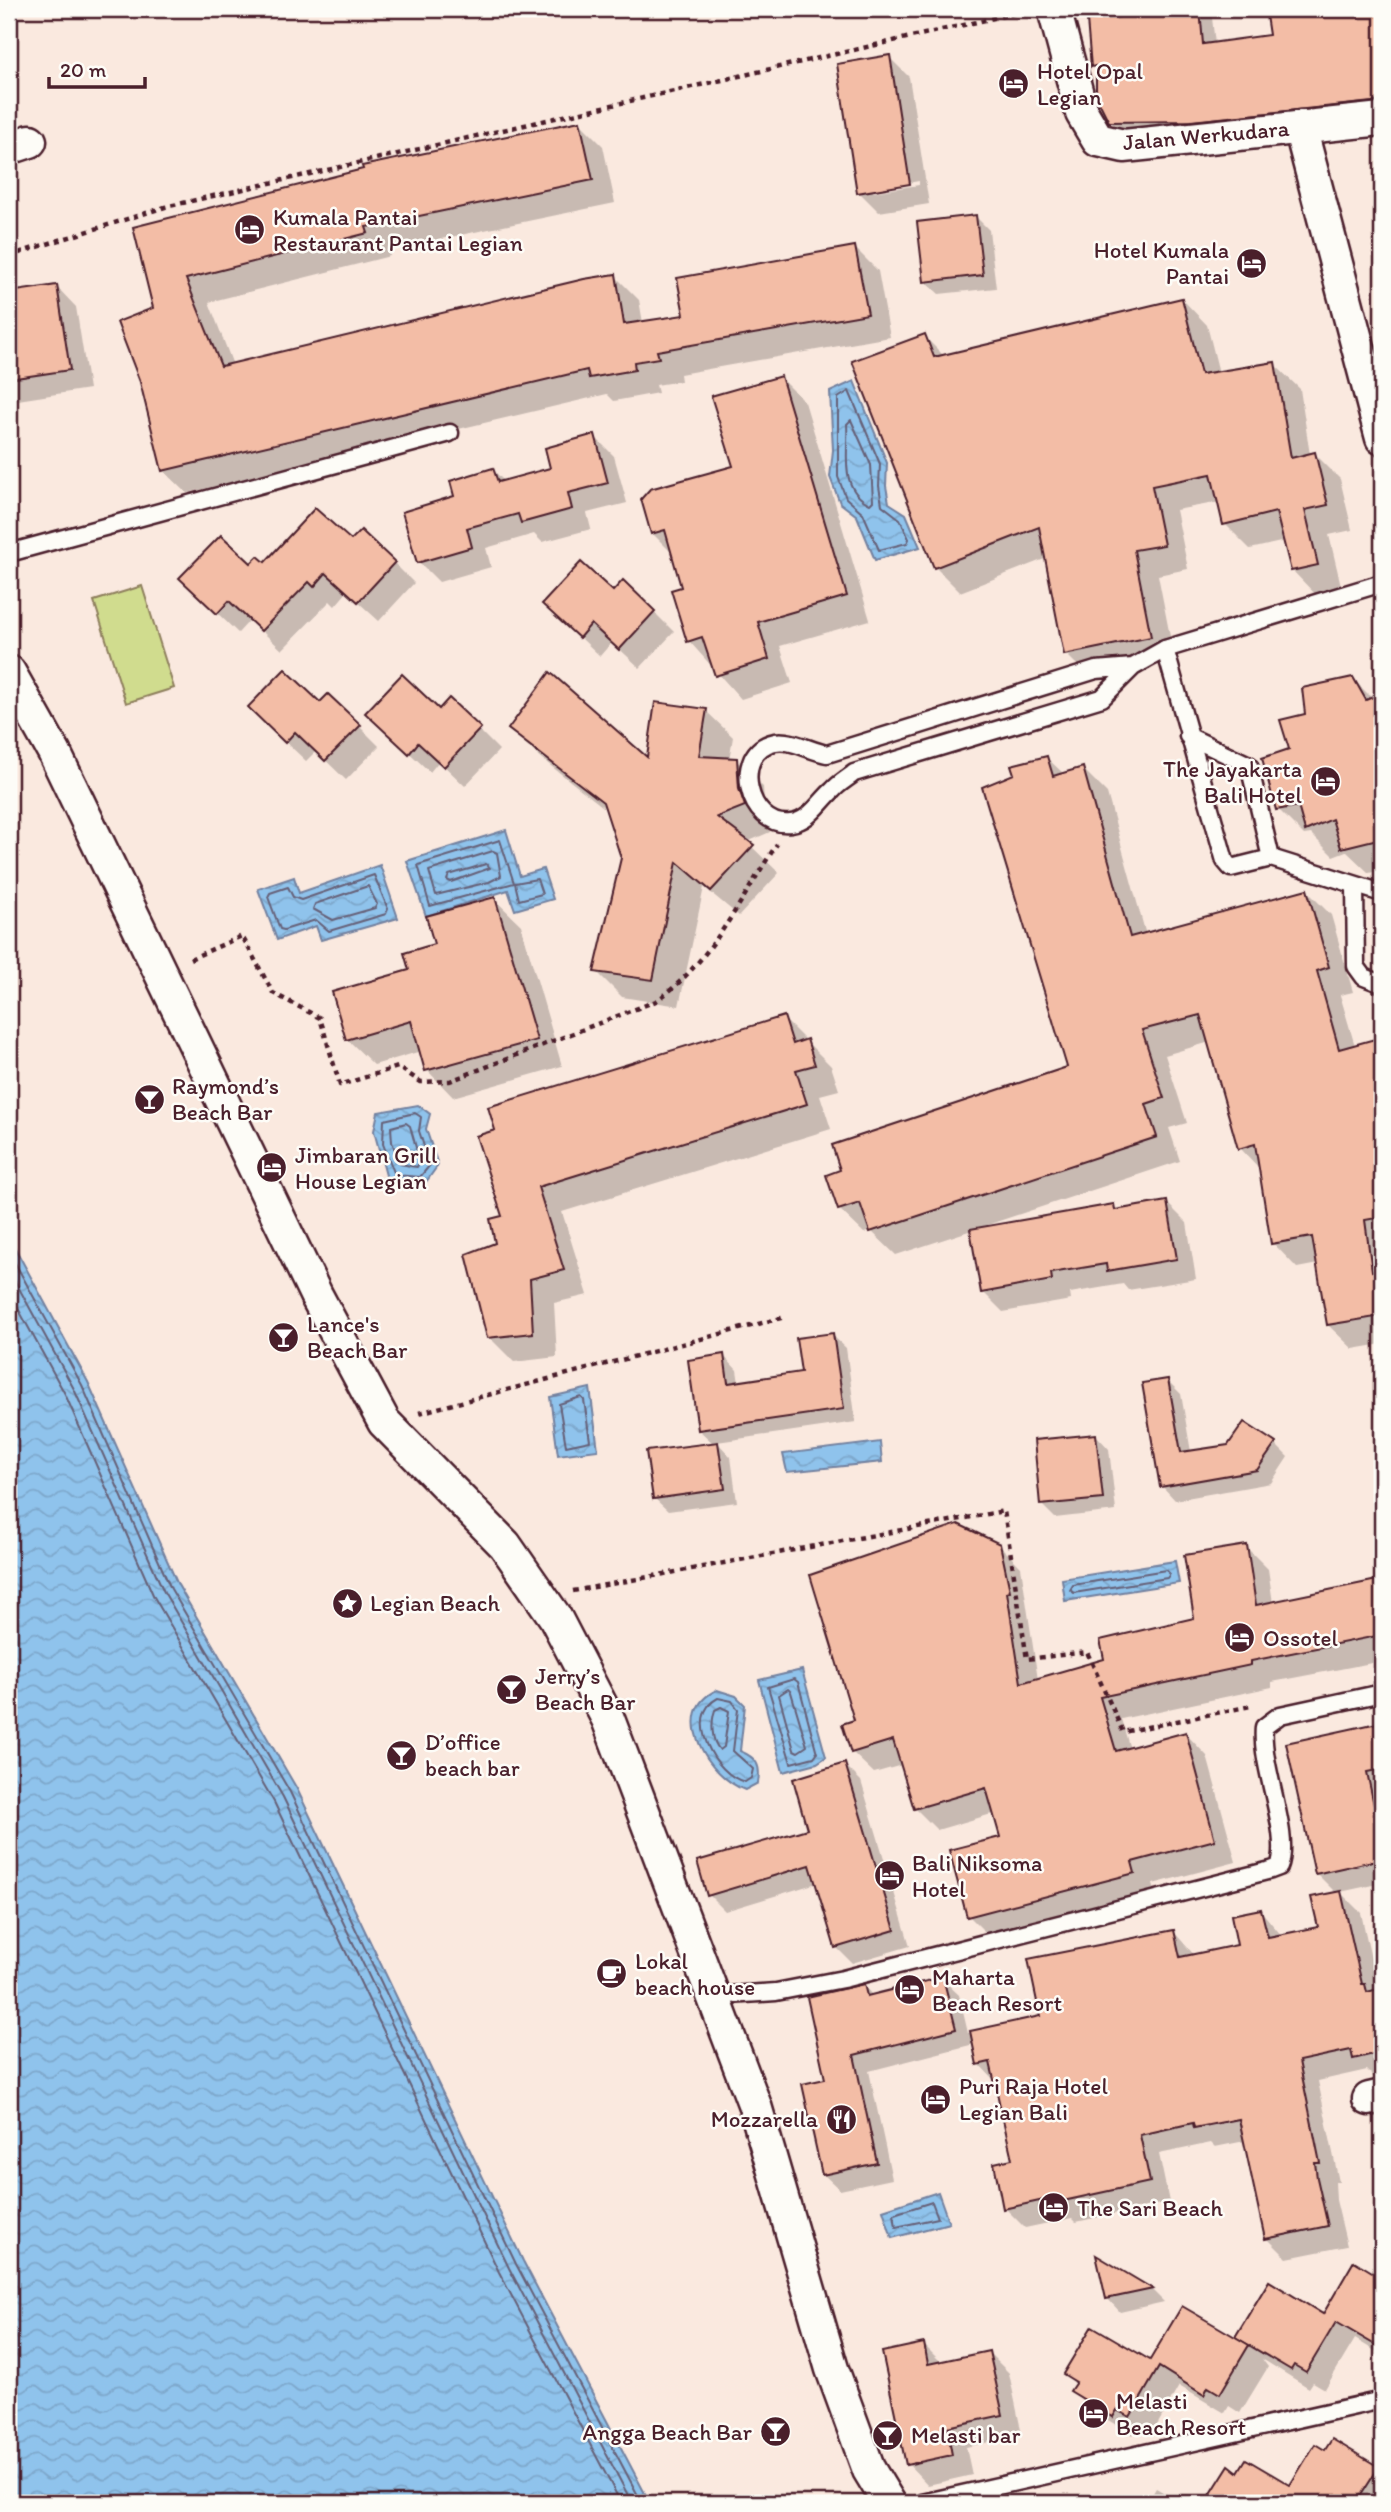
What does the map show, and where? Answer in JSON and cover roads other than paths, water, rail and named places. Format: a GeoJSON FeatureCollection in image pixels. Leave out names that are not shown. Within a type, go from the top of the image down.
{"type":"FeatureCollection","features":[{"type":"Feature","properties":{"kind":"street","name":"Jalan Werkudara"},"geometry":{"type":"LineString","coordinates":[[1054,9],[1082,113],[1098,141],[1124,146],[1300,127],[1382,438]]}},
{"type":"Feature","properties":{"kind":"street"},"geometry":{"type":"LineString","coordinates":[[1300,127],[1382,119]]}},
{"type":"Feature","properties":{"kind":"street"},"geometry":{"type":"LineString","coordinates":[[9,672],[54,752],[316,1295],[384,1422],[505,1545],[555,1617],[608,1719],[755,2106],[832,2369],[869,2470],[889,2503]]}},
{"type":"Feature","properties":{"kind":"lane"},"geometry":{"type":"LineString","coordinates":[[9,553],[450,433]]}},
{"type":"Feature","properties":{"kind":"lane"},"geometry":{"type":"LineString","coordinates":[[1133,667],[1096,670],[827,754],[790,742],[774,742],[759,749],[749,766],[750,789],[756,808],[773,820],[791,823],[808,816],[833,789],[854,773],[1102,698],[1133,667],[1165,649],[1382,583]]}},
{"type":"Feature","properties":{"kind":"lane"},"geometry":{"type":"LineString","coordinates":[[1165,649],[1227,864],[1238,869],[1271,858],[1382,893]]}},
{"type":"Feature","properties":{"kind":"lane"},"geometry":{"type":"LineString","coordinates":[[1188,736],[1249,765],[1271,858]]}},
{"type":"Feature","properties":{"kind":"lane"},"geometry":{"type":"LineString","coordinates":[[1354,886],[1356,966],[1364,976],[1382,984]]}},
{"type":"Feature","properties":{"kind":"lane"},"geometry":{"type":"LineString","coordinates":[[714,1996],[776,1992],[843,1979],[1279,1867],[1282,1846],[1262,1746],[1264,1727],[1280,1715],[1382,1693]]}},
{"type":"Feature","properties":{"kind":"lane"},"geometry":{"type":"LineString","coordinates":[[922,2503],[1382,2400]]}},
{"type":"Feature","properties":{"kind":"water"},"geometry":{"type":"Polygon","coordinates":[[[854,381],[887,463],[886,486],[889,503],[906,514],[920,547],[875,560],[857,516],[840,503],[830,477],[833,450],[830,392],[854,381]]]}},
{"type":"Feature","properties":{"kind":"water"},"geometry":{"type":"Polygon","coordinates":[[[506,830],[520,876],[543,869],[553,899],[515,910],[508,890],[426,916],[407,861],[506,830]]]}},
{"type":"Feature","properties":{"kind":"water"},"geometry":{"type":"Polygon","coordinates":[[[380,865],[398,918],[321,940],[316,926],[277,940],[258,889],[294,877],[299,893],[380,865]]]}},
{"type":"Feature","properties":{"kind":"water"},"geometry":{"type":"Polygon","coordinates":[[[418,1105],[430,1114],[426,1129],[438,1165],[424,1185],[404,1181],[388,1183],[374,1131],[378,1112],[418,1105]]]}},
{"type":"Feature","properties":{"kind":"water"},"geometry":{"type":"Polygon","coordinates":[[[9,1237],[88,1382],[178,1585],[297,1789],[523,2261],[650,2503],[9,2503],[9,1237]]]}},
{"type":"Feature","properties":{"kind":"water"},"geometry":{"type":"Polygon","coordinates":[[[590,1388],[598,1450],[558,1455],[550,1397],[590,1388]]]}},
{"type":"Feature","properties":{"kind":"water"},"geometry":{"type":"Polygon","coordinates":[[[880,1442],[882,1462],[787,1472],[783,1454],[880,1442]]]}},
{"type":"Feature","properties":{"kind":"water"},"geometry":{"type":"Polygon","coordinates":[[[1175,1561],[1179,1583],[1065,1601],[1062,1579],[1175,1561]]]}},
{"type":"Feature","properties":{"kind":"water"},"geometry":{"type":"Polygon","coordinates":[[[802,1670],[826,1757],[817,1763],[783,1772],[759,1680],[802,1670]]]}},
{"type":"Feature","properties":{"kind":"water"},"geometry":{"type":"Polygon","coordinates":[[[717,1690],[736,1696],[745,1705],[740,1751],[754,1759],[759,1771],[758,1783],[745,1790],[731,1783],[719,1772],[699,1743],[695,1728],[696,1713],[703,1700],[717,1690]]]}},
{"type":"Feature","properties":{"kind":"water"},"geometry":{"type":"Polygon","coordinates":[[[938,2192],[949,2223],[892,2238],[883,2210],[938,2192]]]}},
{"type":"Feature","properties":{"kind":"place","name":"Hotel Opal Legian"},"geometry":{"type":"Point","coordinates":[1014,84]}},
{"type":"Feature","properties":{"kind":"place","name":"Kumala Pantai Restaurant Pantai Legian"},"geometry":{"type":"Point","coordinates":[250,230]}},
{"type":"Feature","properties":{"kind":"place","name":"Hotel Kumala Pantai"},"geometry":{"type":"Point","coordinates":[1252,263]}},
{"type":"Feature","properties":{"kind":"place","name":"The Jayakarta Bali Hotel"},"geometry":{"type":"Point","coordinates":[1325,782]}},
{"type":"Feature","properties":{"kind":"place","name":"Raymond’s Beach Bar"},"geometry":{"type":"Point","coordinates":[149,1099]}},
{"type":"Feature","properties":{"kind":"place","name":"Jimbaran Grill House Legian"},"geometry":{"type":"Point","coordinates":[272,1168]}},
{"type":"Feature","properties":{"kind":"place","name":"Lance's Beach Bar"},"geometry":{"type":"Point","coordinates":[284,1337]}},
{"type":"Feature","properties":{"kind":"place","name":"Legian Beach"},"geometry":{"type":"Point","coordinates":[347,1603]}},
{"type":"Feature","properties":{"kind":"place","name":"Ossotel"},"geometry":{"type":"Point","coordinates":[1240,1638]}},
{"type":"Feature","properties":{"kind":"place","name":"Jerry’s Beach Bar"},"geometry":{"type":"Point","coordinates":[512,1689]}},
{"type":"Feature","properties":{"kind":"place","name":"D’office beach bar"},"geometry":{"type":"Point","coordinates":[402,1755]}},
{"type":"Feature","properties":{"kind":"place","name":"Bali Niksoma Hotel"},"geometry":{"type":"Point","coordinates":[889,1876]}},
{"type":"Feature","properties":{"kind":"place","name":"Lokal beach house"},"geometry":{"type":"Point","coordinates":[612,1974]}},
{"type":"Feature","properties":{"kind":"place","name":"Maharta Beach Resort"},"geometry":{"type":"Point","coordinates":[909,1990]}},
{"type":"Feature","properties":{"kind":"place","name":"Puri Raja Hotel Legian Bali"},"geometry":{"type":"Point","coordinates":[936,2099]}},
{"type":"Feature","properties":{"kind":"place","name":"Mozzarella"},"geometry":{"type":"Point","coordinates":[841,2119]}},
{"type":"Feature","properties":{"kind":"place","name":"The Sari Beach"},"geometry":{"type":"Point","coordinates":[1054,2208]}},
{"type":"Feature","properties":{"kind":"place","name":"Melasti Beach Resort"},"geometry":{"type":"Point","coordinates":[1093,2414]}},
{"type":"Feature","properties":{"kind":"place","name":"Angga Beach Bar"},"geometry":{"type":"Point","coordinates":[775,2432]}},
{"type":"Feature","properties":{"kind":"place","name":"Melasti bar"},"geometry":{"type":"Point","coordinates":[888,2435]}}]}
